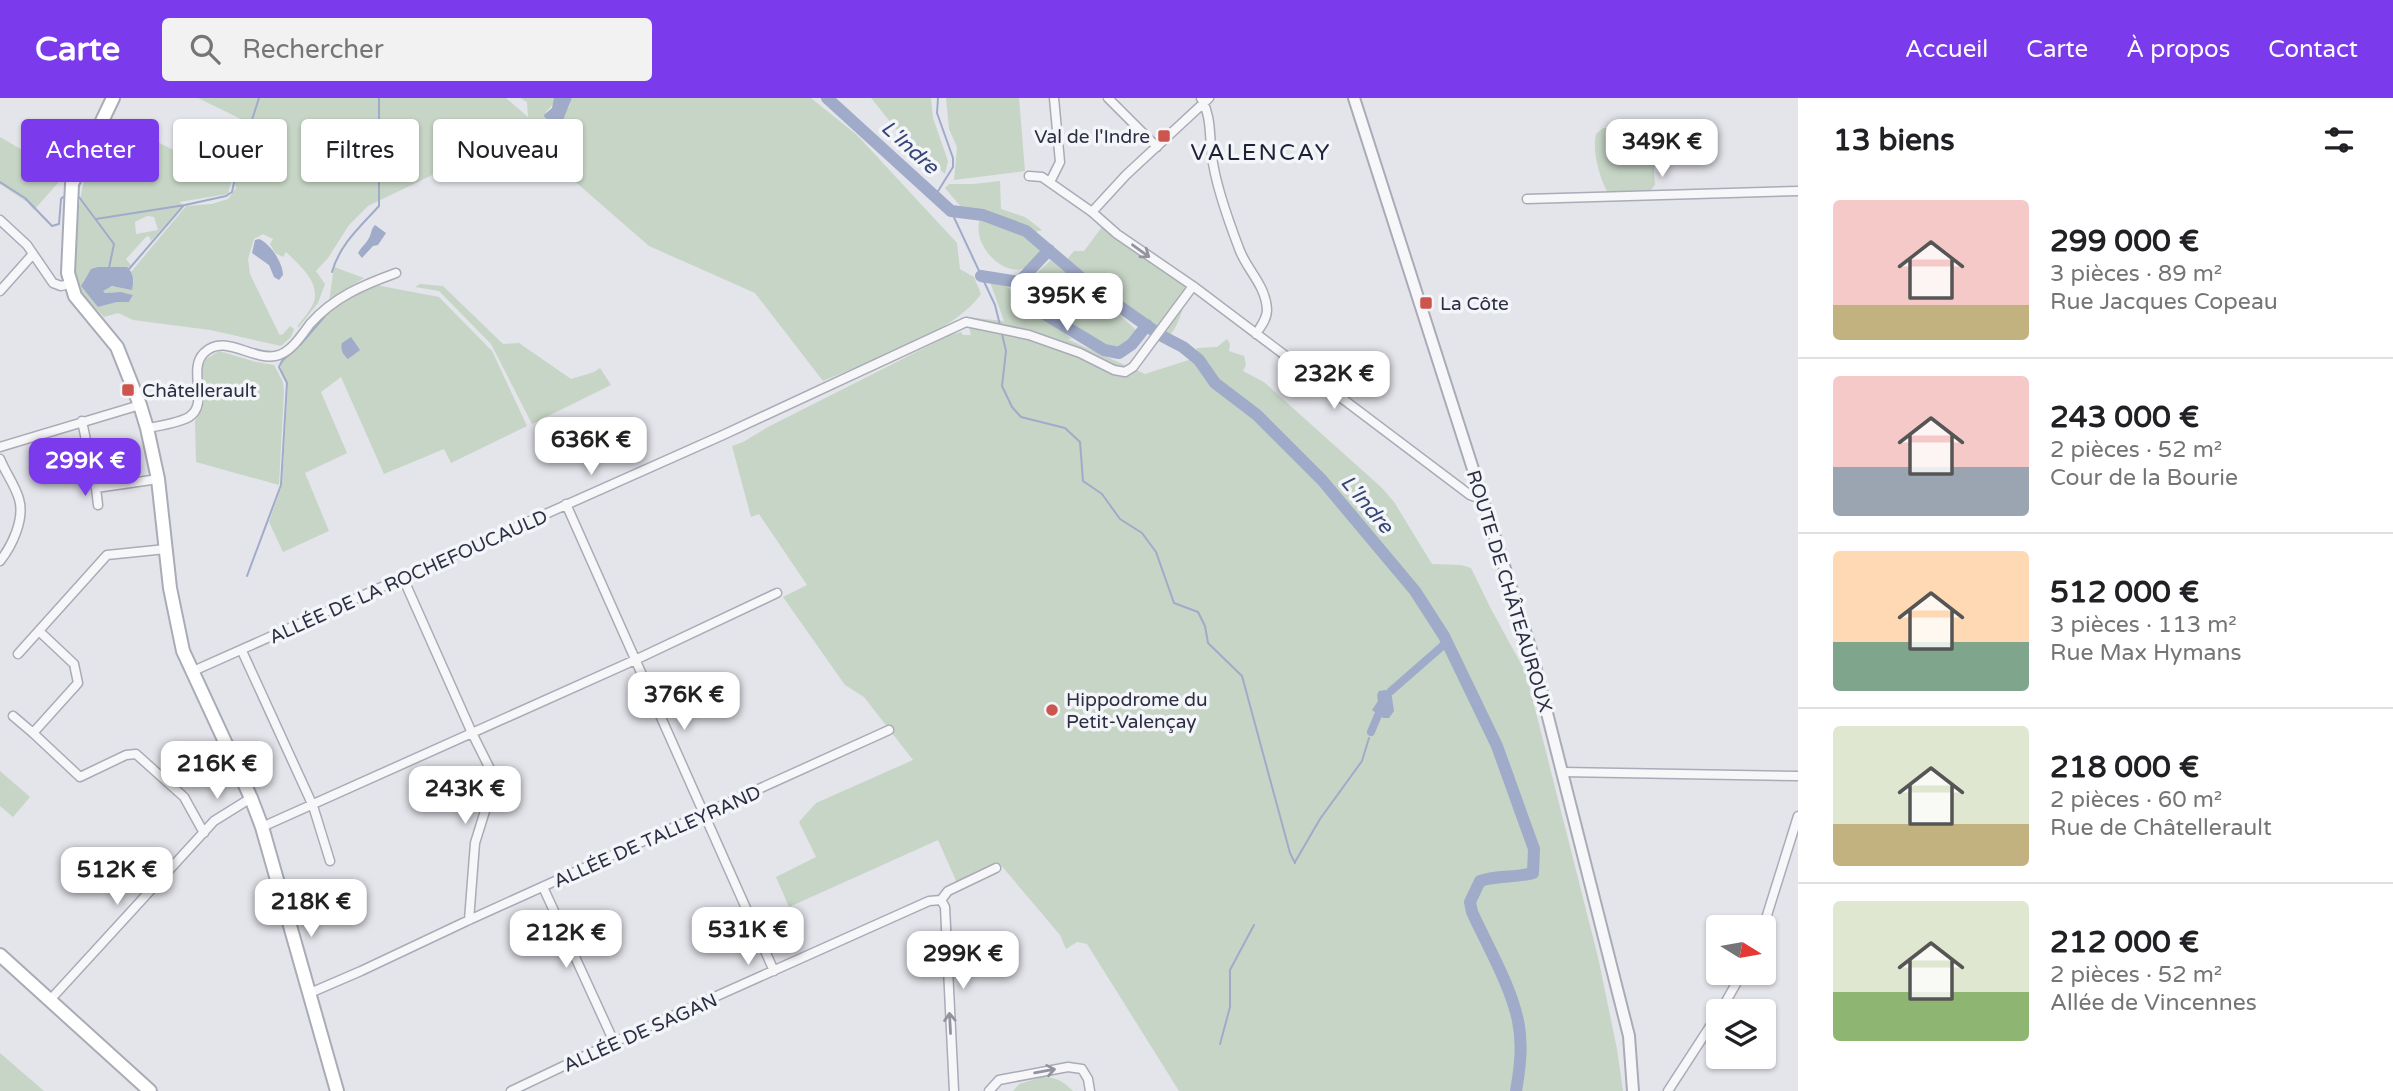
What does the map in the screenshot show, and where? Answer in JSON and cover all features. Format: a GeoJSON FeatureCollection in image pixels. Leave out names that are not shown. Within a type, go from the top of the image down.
{"type":"FeatureCollection","features":[{"type":"Feature","properties":{"kind":"main road"},"geometry":{"type":"LineString","coordinates":[[113,98],[72,184],[67,260],[70,284],[82,305],[117,347],[140,405],[158,479],[177,628],[183,651],[262,827],[337,1091]]}},
{"type":"Feature","properties":{"kind":"main road"},"geometry":{"type":"LineString","coordinates":[[0,955],[150,1091]]}},
{"type":"Feature","properties":{"kind":"street"},"geometry":{"type":"LineString","coordinates":[[1049,182],[1060,162],[1054,98]]}},
{"type":"Feature","properties":{"kind":"street"},"geometry":{"type":"LineString","coordinates":[[1108,98],[1157,148]]}},
{"type":"Feature","properties":{"kind":"street","name":"ROUTE DE CHÂTEAUROUX"},"geometry":{"type":"LineString","coordinates":[[1354,98],[1531,650],[1629,1036],[1633,1091]]}},
{"type":"Feature","properties":{"kind":"street"},"geometry":{"type":"LineString","coordinates":[[1092,212],[1126,175],[1205,100]]}},
{"type":"Feature","properties":{"kind":"street"},"geometry":{"type":"LineString","coordinates":[[1205,100],[1211,125],[1212,156],[1216,174],[1241,254],[1257,278],[1267,309],[1266,318],[1256,334]]}},
{"type":"Feature","properties":{"kind":"street"},"geometry":{"type":"LineString","coordinates":[[1029,176],[1042,177],[1092,212],[1117,234],[1193,286],[1470,495],[1482,496]]}},
{"type":"Feature","properties":{"kind":"street"},"geometry":{"type":"LineString","coordinates":[[1527,199],[1798,191]]}},
{"type":"Feature","properties":{"kind":"street"},"geometry":{"type":"LineString","coordinates":[[0,220],[27,245],[53,283],[61,286],[70,284]]}},
{"type":"Feature","properties":{"kind":"street"},"geometry":{"type":"LineString","coordinates":[[0,291],[33,254]]}},
{"type":"Feature","properties":{"kind":"street"},"geometry":{"type":"LineString","coordinates":[[147,428],[187,418],[194,413],[198,397],[196,368],[199,358],[207,350],[217,345],[225,345],[263,355],[275,356],[283,353],[324,309],[339,298],[397,273]]}},
{"type":"Feature","properties":{"kind":"street","name":"ALLÉE DE LA ROCHEFOUCAULD"},"geometry":{"type":"LineString","coordinates":[[191,672],[723,435],[966,322],[1029,335],[1125,372],[1133,367],[1193,286]]}},
{"type":"Feature","properties":{"kind":"street"},"geometry":{"type":"LineString","coordinates":[[0,447],[140,405]]}},
{"type":"Feature","properties":{"kind":"street"},"geometry":{"type":"LineString","coordinates":[[82,421],[98,505]]}},
{"type":"Feature","properties":{"kind":"street"},"geometry":{"type":"LineString","coordinates":[[0,459],[20,500],[19,519],[12,543],[0,561]]}},
{"type":"Feature","properties":{"kind":"street"},"geometry":{"type":"LineString","coordinates":[[96,488],[158,479]]}},
{"type":"Feature","properties":{"kind":"street"},"geometry":{"type":"LineString","coordinates":[[566,504],[774,971]]}},
{"type":"Feature","properties":{"kind":"street"},"geometry":{"type":"LineString","coordinates":[[18,654],[107,555],[166,549]]}},
{"type":"Feature","properties":{"kind":"street"},"geometry":{"type":"LineString","coordinates":[[403,578],[494,782],[475,843],[469,920]]}},
{"type":"Feature","properties":{"kind":"street"},"geometry":{"type":"LineString","coordinates":[[262,827],[635,660],[777,593]]}},
{"type":"Feature","properties":{"kind":"street"},"geometry":{"type":"LineString","coordinates":[[33,733],[78,683],[74,664],[39,631]]}},
{"type":"Feature","properties":{"kind":"street"},"geometry":{"type":"LineString","coordinates":[[242,651],[313,806],[330,861]]}},
{"type":"Feature","properties":{"kind":"street"},"geometry":{"type":"LineString","coordinates":[[13,716],[80,777],[126,755],[136,754],[184,797],[204,832]]}},
{"type":"Feature","properties":{"kind":"street","name":"ALLÉE DE TALLEYRAND"},"geometry":{"type":"LineString","coordinates":[[310,993],[889,730]]}},
{"type":"Feature","properties":{"kind":"street"},"geometry":{"type":"LineString","coordinates":[[1562,772],[1798,776]]}},
{"type":"Feature","properties":{"kind":"street"},"geometry":{"type":"LineString","coordinates":[[50,1000],[204,832],[228,810],[251,798]]}},
{"type":"Feature","properties":{"kind":"street"},"geometry":{"type":"LineString","coordinates":[[1767,915],[1798,816]]}},
{"type":"Feature","properties":{"kind":"street","name":"ALLÉE DE SAGAN"},"geometry":{"type":"LineString","coordinates":[[511,1091],[929,901],[941,900],[948,891],[996,868]]}},
{"type":"Feature","properties":{"kind":"street"},"geometry":{"type":"LineString","coordinates":[[543,887],[614,1042]]}},
{"type":"Feature","properties":{"kind":"street"},"geometry":{"type":"LineString","coordinates":[[941,900],[944,907],[954,1091]]}},
{"type":"Feature","properties":{"kind":"street"},"geometry":{"type":"LineString","coordinates":[[1668,1091],[1706,1033]]}},
{"type":"Feature","properties":{"kind":"street"},"geometry":{"type":"LineString","coordinates":[[989,1091],[999,1080],[1068,1068],[1082,1069],[1088,1079],[1090,1091]]}},
{"type":"Feature","properties":{"kind":"green space"},"geometry":{"type":"Polygon","coordinates":[[[198,98],[506,98],[528,117],[527,102],[520,98],[554,98],[545,118],[552,119],[433,119],[433,175],[419,181],[419,119],[301,119],[301,182],[418,182],[368,206],[349,225],[328,258],[316,271],[325,284],[318,303],[299,327],[313,304],[315,296],[312,282],[286,252],[283,257],[275,253],[270,244],[273,239],[263,234],[254,239],[248,259],[250,274],[279,334],[282,335],[290,326],[294,329],[291,337],[281,346],[210,330],[133,320],[118,313],[104,317],[81,293],[77,281],[75,246],[84,182],[159,182],[159,143],[173,150],[173,182],[231,182],[228,194],[179,202],[181,207],[151,241],[149,236],[146,237],[126,259],[131,265],[128,268],[102,267],[92,271],[83,282],[98,307],[129,302],[133,295],[102,291],[134,282],[131,272],[186,206],[212,204],[228,199],[236,188],[235,182],[287,182],[287,119],[241,119],[198,98]],[[147,216],[135,222],[136,234],[158,230],[154,217],[147,216]]]}},
{"type":"Feature","properties":{"kind":"green space"},"geometry":{"type":"Polygon","coordinates":[[[572,98],[811,98],[857,135],[957,243],[960,269],[974,277],[981,294],[951,322],[931,334],[823,381],[755,293],[649,246],[576,182],[583,182],[583,119],[552,119],[569,107],[572,98]]]}},
{"type":"Feature","properties":{"kind":"green space"},"geometry":{"type":"Polygon","coordinates":[[[871,98],[931,98],[933,118],[948,161],[945,174],[896,129],[871,98]]]}},
{"type":"Feature","properties":{"kind":"green space"},"geometry":{"type":"Polygon","coordinates":[[[946,98],[1019,98],[1025,171],[954,180],[957,147],[949,129],[946,98]]]}},
{"type":"Feature","properties":{"kind":"green space"},"geometry":{"type":"Polygon","coordinates":[[[1631,127],[1649,133],[1652,138],[1655,185],[1650,191],[1607,191],[1599,171],[1595,148],[1596,134],[1603,128],[1631,127]]]}},
{"type":"Feature","properties":{"kind":"green space"},"geometry":{"type":"Polygon","coordinates":[[[0,137],[21,149],[21,182],[59,182],[34,210],[27,202],[0,184],[0,137]]]}},
{"type":"Feature","properties":{"kind":"green space"},"geometry":{"type":"Polygon","coordinates":[[[1000,181],[1001,209],[1025,217],[1042,230],[1035,232],[1003,217],[961,207],[945,188],[949,184],[1000,181]]]}},
{"type":"Feature","properties":{"kind":"green space"},"geometry":{"type":"Polygon","coordinates":[[[980,220],[1014,231],[1043,251],[1025,268],[1012,269],[1004,266],[983,246],[980,220]]]}},
{"type":"Feature","properties":{"kind":"green space"},"geometry":{"type":"Polygon","coordinates":[[[1102,227],[1184,285],[1182,313],[1167,337],[1070,263],[1068,258],[1074,251],[1084,251],[1102,227]]]}},
{"type":"Feature","properties":{"kind":"green space"},"geometry":{"type":"Polygon","coordinates":[[[1051,260],[1138,332],[1118,348],[1108,347],[1037,300],[1030,283],[1051,260]]]}},
{"type":"Feature","properties":{"kind":"green space"},"geometry":{"type":"Polygon","coordinates":[[[334,267],[364,278],[329,299],[330,295],[334,267]]]}},
{"type":"Feature","properties":{"kind":"green space"},"geometry":{"type":"Polygon","coordinates":[[[990,282],[1005,285],[1030,310],[1072,339],[1067,339],[1145,374],[1198,357],[1195,354],[1197,348],[1217,347],[1227,339],[1230,344],[1229,351],[1244,356],[1246,365],[1243,371],[1264,382],[1382,488],[1394,502],[1432,564],[1471,568],[1526,673],[1598,957],[1623,1091],[1179,1091],[1087,944],[1077,942],[1066,949],[1060,935],[1000,864],[957,883],[938,840],[789,907],[776,877],[816,857],[799,822],[816,803],[913,760],[864,697],[845,685],[783,597],[807,585],[759,514],[751,517],[732,446],[950,335],[961,332],[963,335],[971,335],[967,317],[1004,321],[990,282]]]}},
{"type":"Feature","properties":{"kind":"green space"},"geometry":{"type":"Polygon","coordinates":[[[420,284],[443,286],[503,344],[519,343],[571,379],[600,368],[611,385],[532,424],[491,344],[439,291],[415,287],[420,284]]]}},
{"type":"Feature","properties":{"kind":"green space"},"geometry":{"type":"Polygon","coordinates":[[[376,285],[439,297],[492,351],[527,426],[451,463],[444,449],[384,474],[341,377],[321,392],[347,453],[305,473],[329,531],[283,552],[269,522],[282,485],[288,386],[281,372],[281,362],[332,308],[350,296],[376,285]]]}},
{"type":"Feature","properties":{"kind":"green space"},"geometry":{"type":"Polygon","coordinates":[[[219,351],[274,365],[283,382],[279,485],[196,462],[195,421],[202,410],[205,397],[202,368],[205,360],[219,351]]]}},
{"type":"Feature","properties":{"kind":"green space"},"geometry":{"type":"Polygon","coordinates":[[[0,771],[30,797],[13,817],[0,806],[0,771]]]}},
{"type":"Feature","properties":{"kind":"green space"},"geometry":{"type":"Polygon","coordinates":[[[0,1053],[44,1091],[0,1091],[0,1053]]]}},
{"type":"Feature","properties":{"kind":"green space"},"geometry":{"type":"Polygon","coordinates":[[[1042,1077],[1059,1080],[1073,1091],[1013,1091],[1019,1084],[1042,1077]]]}},
{"type":"Feature","properties":{"kind":"water"},"geometry":{"type":"Polygon","coordinates":[[[554,98],[572,98],[563,119],[545,118],[544,115],[552,108],[554,98]]]}},
{"type":"Feature","properties":{"kind":"water"},"geometry":{"type":"Polygon","coordinates":[[[375,225],[386,233],[378,245],[373,246],[362,258],[358,253],[375,225]]]}},
{"type":"Feature","properties":{"kind":"water"},"geometry":{"type":"Polygon","coordinates":[[[259,239],[278,259],[283,275],[279,280],[274,277],[269,265],[252,253],[255,240],[259,239]]]}},
{"type":"Feature","properties":{"kind":"water"},"geometry":{"type":"Polygon","coordinates":[[[127,267],[133,277],[132,290],[112,286],[103,291],[133,295],[129,302],[98,307],[81,286],[91,269],[127,267]]]}},
{"type":"Feature","properties":{"kind":"water"},"geometry":{"type":"Polygon","coordinates":[[[351,337],[360,350],[348,359],[342,352],[341,345],[351,337]]]}},
{"type":"Feature","properties":{"kind":"water"},"geometry":{"type":"Polygon","coordinates":[[[1379,691],[1391,691],[1394,711],[1389,718],[1383,718],[1372,710],[1378,701],[1379,691]]]}},
{"type":"Feature","properties":{"kind":"waterway"},"geometry":{"type":"LineString","coordinates":[[96,219],[185,205],[226,196],[232,192],[239,160],[259,98]]}},
{"type":"Feature","properties":{"kind":"waterway"},"geometry":{"type":"LineString","coordinates":[[332,272],[345,244],[379,206],[379,98]]}},
{"type":"Feature","properties":{"kind":"waterway","name":"L'Indre"},"geometry":{"type":"LineString","coordinates":[[827,98],[951,211],[983,215],[1026,231],[1092,287],[1199,360],[1215,383],[1257,415],[1322,480],[1415,591],[1444,636],[1497,746],[1534,849],[1533,873],[1480,881],[1470,902],[1515,1008],[1520,1038],[1516,1091]]}},
{"type":"Feature","properties":{"kind":"waterway"},"geometry":{"type":"LineString","coordinates":[[935,196],[953,167],[953,158],[937,113],[938,98]]}},
{"type":"Feature","properties":{"kind":"waterway"},"geometry":{"type":"LineString","coordinates":[[0,182],[25,198],[52,226],[59,224],[63,197]]}},
{"type":"Feature","properties":{"kind":"waterway"},"geometry":{"type":"LineString","coordinates":[[76,197],[79,197],[114,244],[109,268]]}},
{"type":"Feature","properties":{"kind":"waterway"},"geometry":{"type":"LineString","coordinates":[[129,269],[184,205]]}},
{"type":"Feature","properties":{"kind":"waterway"},"geometry":{"type":"LineString","coordinates":[[951,211],[995,305],[1000,325]]}},
{"type":"Feature","properties":{"kind":"waterway"},"geometry":{"type":"LineString","coordinates":[[1019,282],[1049,250]]}},
{"type":"Feature","properties":{"kind":"waterway"},"geometry":{"type":"LineString","coordinates":[[981,276],[1019,282],[1035,308],[1104,350],[1119,353],[1132,344],[1147,325]]}},
{"type":"Feature","properties":{"kind":"waterway"},"geometry":{"type":"LineString","coordinates":[[300,345],[325,316]]}},
{"type":"Feature","properties":{"kind":"waterway"},"geometry":{"type":"LineString","coordinates":[[1002,334],[1006,351],[1002,386],[1012,407],[1021,417],[1065,428],[1080,442],[1083,481],[1102,494],[1120,519],[1142,533],[1156,552],[1174,603],[1198,612],[1205,626],[1208,643],[1242,676],[1295,863]]}},
{"type":"Feature","properties":{"kind":"waterway"},"geometry":{"type":"LineString","coordinates":[[247,576],[281,485],[287,383],[279,367],[295,349]]}},
{"type":"Feature","properties":{"kind":"waterway"},"geometry":{"type":"LineString","coordinates":[[1391,691],[1447,642]]}},
{"type":"Feature","properties":{"kind":"waterway"},"geometry":{"type":"LineString","coordinates":[[1371,732],[1378,715]]}},
{"type":"Feature","properties":{"kind":"waterway"},"geometry":{"type":"LineString","coordinates":[[1295,862],[1320,819],[1362,761],[1369,738]]}},
{"type":"Feature","properties":{"kind":"waterway"},"geometry":{"type":"LineString","coordinates":[[1220,1044],[1230,1007],[1230,970],[1254,925]]}},
{"type":"Feature","properties":{"kind":"place","name":"Val de l'Indre"},"geometry":{"type":"Point","coordinates":[1164,136]}},
{"type":"Feature","properties":{"kind":"place","name":"La Côte"},"geometry":{"type":"Point","coordinates":[1426,303]}},
{"type":"Feature","properties":{"kind":"place","name":"Châtellerault"},"geometry":{"type":"Point","coordinates":[128,390]}},
{"type":"Feature","properties":{"kind":"place","name":"Hippodrome du Petit-Valençay"},"geometry":{"type":"Point","coordinates":[1052,710]}},
{"type":"Feature","properties":{"kind":"district","name":"VALENCAY"},"geometry":{"type":"Point","coordinates":[1261,152]}}]}
